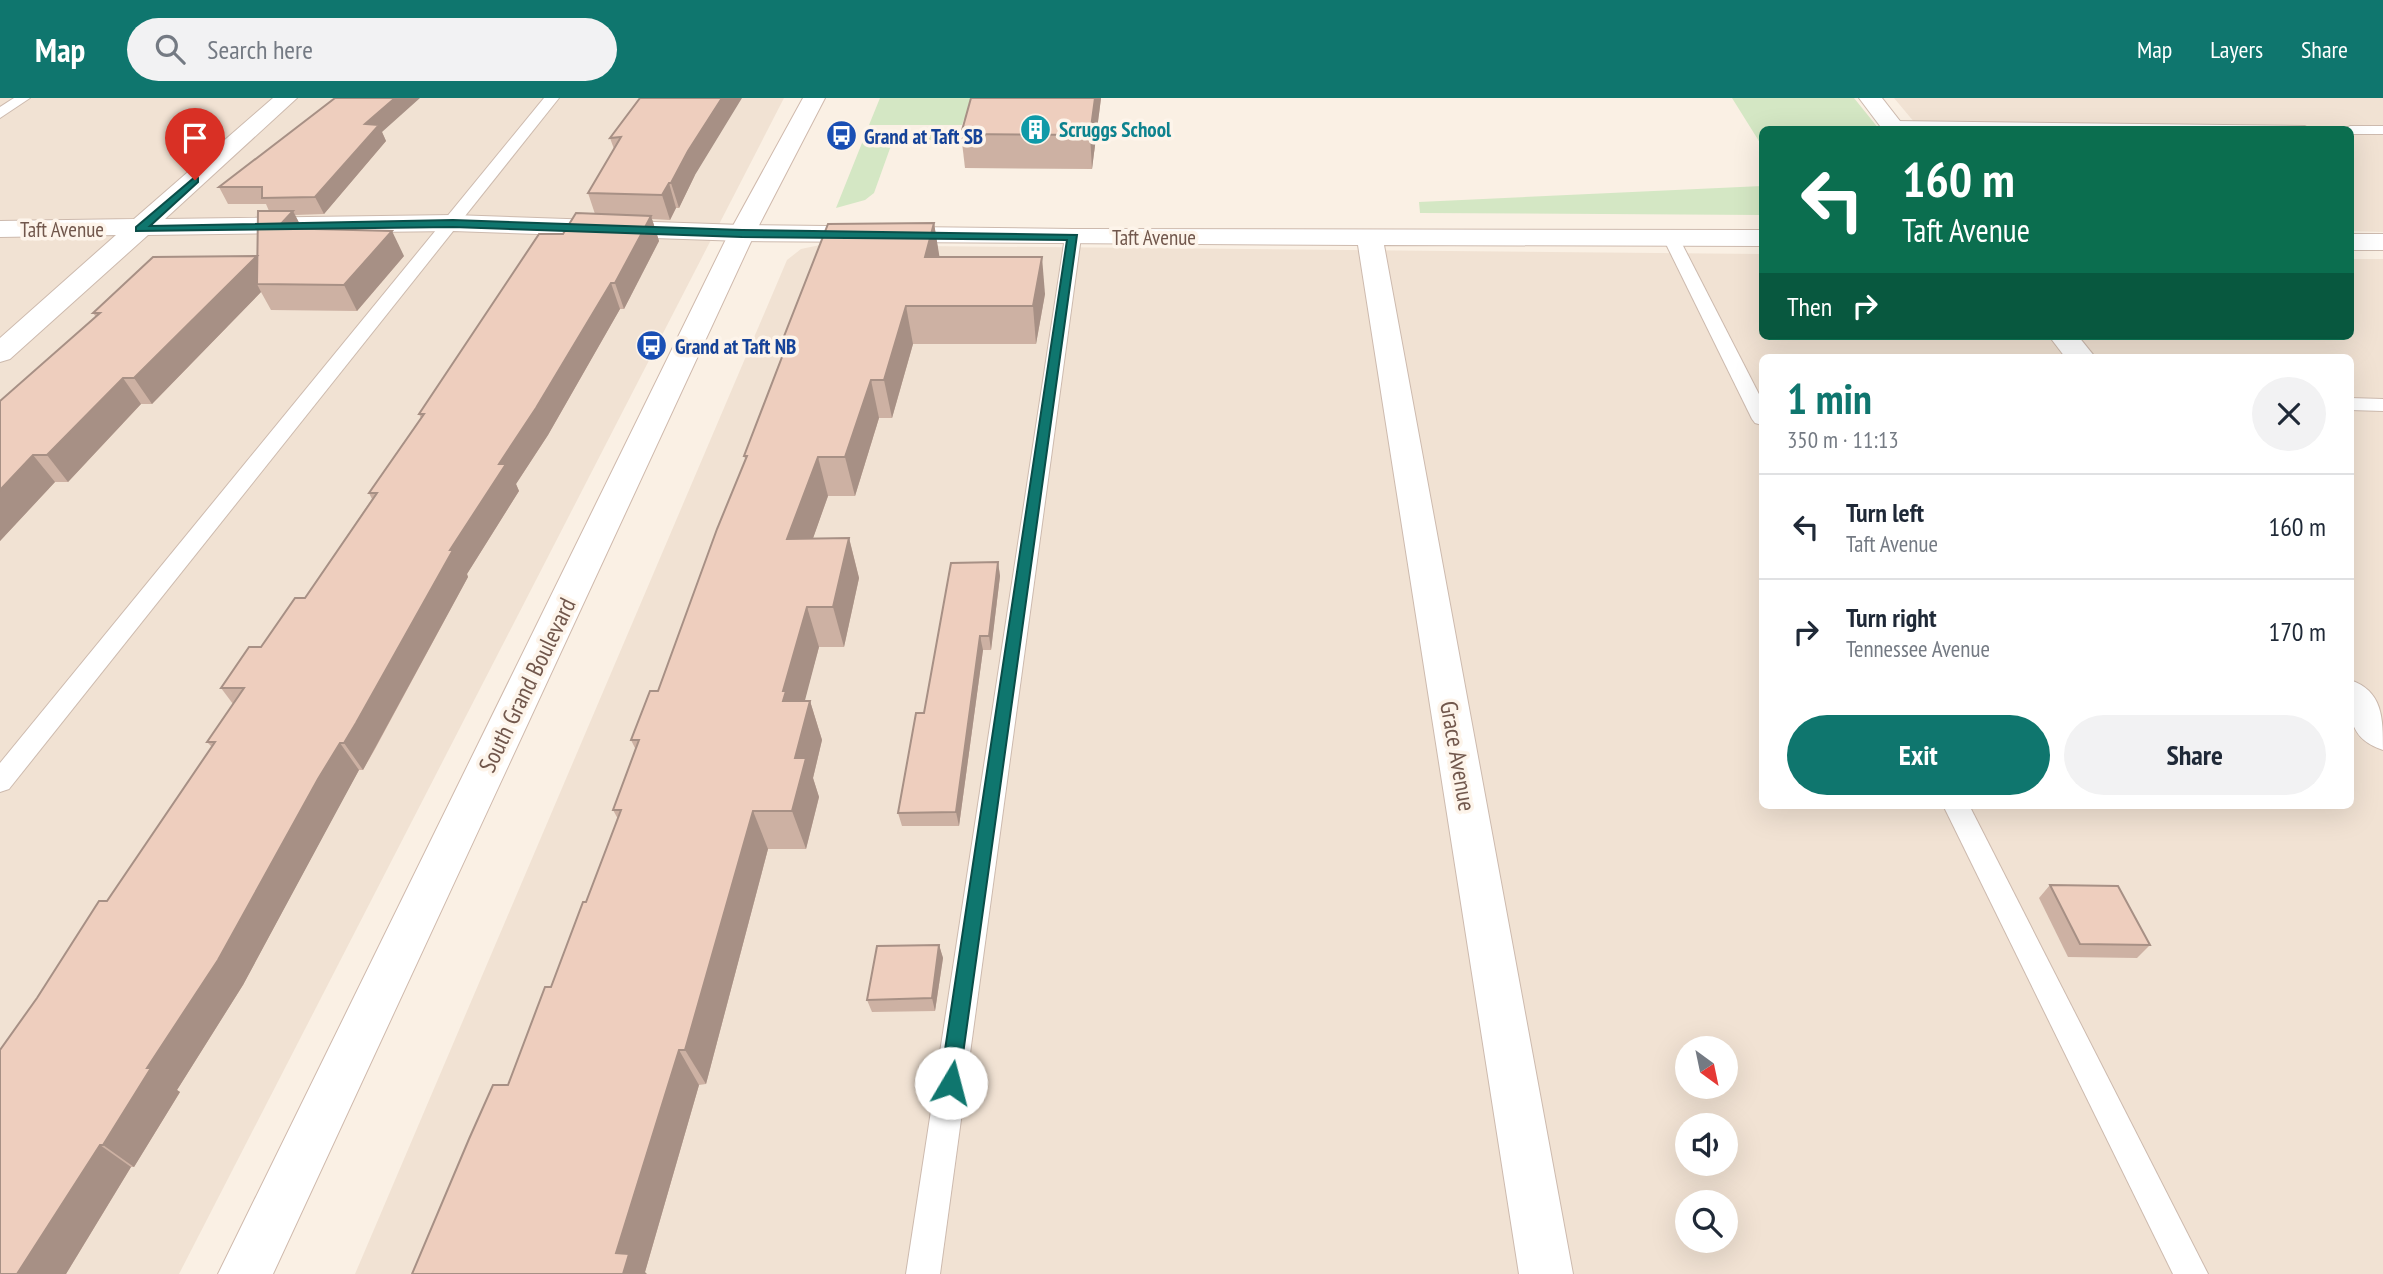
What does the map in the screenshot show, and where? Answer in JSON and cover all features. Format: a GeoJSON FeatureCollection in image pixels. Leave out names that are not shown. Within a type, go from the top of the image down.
{"type":"FeatureCollection","features":[{"type":"Feature","properties":{"kind":"street"},"geometry":{"type":"LineString","coordinates":[[0,353],[286,98]]}},
{"type":"Feature","properties":{"kind":"street","name":"South Grand Boulevard"},"geometry":{"type":"LineString","coordinates":[[245,1274],[742,233],[814,98]]}},
{"type":"Feature","properties":{"kind":"street"},"geometry":{"type":"LineString","coordinates":[[1870,98],[1894,126]]}},
{"type":"Feature","properties":{"kind":"street","name":"Taft Avenue"},"geometry":{"type":"LineString","coordinates":[[0,229],[453,223],[742,233],[1759,239]]}},
{"type":"Feature","properties":{"kind":"street","name":"Grace Avenue"},"geometry":{"type":"LineString","coordinates":[[1370,238],[1546,1274]]}},
{"type":"Feature","properties":{"kind":"street"},"geometry":{"type":"LineString","coordinates":[[2354,242],[2383,242]]}},
{"type":"Feature","properties":{"kind":"street"},"geometry":{"type":"LineString","coordinates":[[2066,340],[2078,354]]}},
{"type":"Feature","properties":{"kind":"street"},"geometry":{"type":"LineString","coordinates":[[2354,699],[2383,735]]}},
{"type":"Feature","properties":{"kind":"lane"},"geometry":{"type":"LineString","coordinates":[[0,114],[23,98]]}},
{"type":"Feature","properties":{"kind":"lane"},"geometry":{"type":"LineString","coordinates":[[0,782],[552,98]]}},
{"type":"Feature","properties":{"kind":"lane"},"geometry":{"type":"LineString","coordinates":[[2354,130],[2383,130]]}},
{"type":"Feature","properties":{"kind":"lane"},"geometry":{"type":"LineString","coordinates":[[923,1274],[1073,237]]}},
{"type":"Feature","properties":{"kind":"lane"},"geometry":{"type":"LineString","coordinates":[[1671,238],[1759,413]]}},
{"type":"Feature","properties":{"kind":"lane"},"geometry":{"type":"LineString","coordinates":[[2354,404],[2383,405]]}},
{"type":"Feature","properties":{"kind":"lane"},"geometry":{"type":"LineString","coordinates":[[1957,809],[2191,1274]]}},
{"type":"Feature","properties":{"kind":"shaded area"},"geometry":{"type":"Polygon","coordinates":[[[0,98],[784,98],[179,1274],[0,1274],[0,98]]]}},
{"type":"Feature","properties":{"kind":"shaded area"},"geometry":{"type":"Polygon","coordinates":[[[1894,98],[2383,98],[2383,232],[2354,231],[2354,126],[1917,126],[1894,98]]]}},
{"type":"Feature","properties":{"kind":"shaded area"},"geometry":{"type":"Polygon","coordinates":[[[820,245],[1759,254],[1759,340],[2354,340],[2354,259],[2383,259],[2383,1274],[355,1274],[787,260],[801,249],[820,245]]]}},
{"type":"Feature","properties":{"kind":"green space"},"geometry":{"type":"Polygon","coordinates":[[[880,98],[993,98],[988,119],[964,119],[962,125],[869,125],[880,98]]]}},
{"type":"Feature","properties":{"kind":"green space"},"geometry":{"type":"Polygon","coordinates":[[[1732,98],[1854,98],[1877,126],[1759,126],[1759,141],[1732,98]]]}},
{"type":"Feature","properties":{"kind":"green space"},"geometry":{"type":"Polygon","coordinates":[[[866,133],[960,134],[958,140],[893,140],[874,193],[865,200],[836,208],[866,133]]]}},
{"type":"Feature","properties":{"kind":"green space"},"geometry":{"type":"Polygon","coordinates":[[[1759,186],[1759,215],[1420,213],[1419,202],[1759,186]]]}},
{"type":"Feature","properties":{"kind":"building"},"geometry":{"type":"Polygon","coordinates":[[[335,98],[395,98],[365,124],[379,125],[315,197],[262,198],[262,187],[219,187],[335,98]]]}},
{"type":"Feature","properties":{"kind":"building"},"geometry":{"type":"Polygon","coordinates":[[[640,98],[722,98],[662,195],[588,193],[621,137],[610,138],[640,98]]]}},
{"type":"Feature","properties":{"kind":"building"},"geometry":{"type":"Polygon","coordinates":[[[971,98],[1095,98],[1090,135],[961,134],[971,98]]]}},
{"type":"Feature","properties":{"kind":"building"},"geometry":{"type":"Polygon","coordinates":[[[258,211],[293,211],[277,228],[392,231],[344,285],[257,284],[258,211]]]}},
{"type":"Feature","properties":{"kind":"building"},"geometry":{"type":"Polygon","coordinates":[[[576,213],[651,216],[615,283],[611,283],[499,464],[506,464],[450,550],[453,550],[356,723],[318,779],[218,960],[147,1068],[151,1068],[103,1145],[100,1145],[17,1274],[0,1274],[0,1050],[99,901],[107,901],[215,742],[207,742],[244,688],[221,688],[249,647],[261,647],[295,598],[305,598],[377,493],[369,493],[424,414],[419,414],[539,234],[563,234],[576,213]]]}},
{"type":"Feature","properties":{"kind":"building"},"geometry":{"type":"Polygon","coordinates":[[[934,223],[925,257],[1042,257],[1033,306],[906,306],[884,380],[871,380],[845,457],[818,457],[787,539],[849,538],[833,607],[807,607],[783,691],[786,691],[783,701],[810,701],[795,758],[806,758],[792,811],[753,811],[685,1050],[679,1050],[616,1253],[629,1254],[623,1274],[412,1274],[493,1085],[508,1085],[545,987],[551,987],[583,902],[586,902],[621,810],[613,810],[639,740],[631,740],[650,691],[658,691],[717,529],[747,456],[744,456],[787,344],[781,344],[828,224],[934,223]]]}},
{"type":"Feature","properties":{"kind":"building"},"geometry":{"type":"Polygon","coordinates":[[[257,256],[134,378],[123,378],[47,455],[33,455],[0,490],[0,401],[100,313],[93,313],[153,257],[257,256]]]}},
{"type":"Feature","properties":{"kind":"building"},"geometry":{"type":"Polygon","coordinates":[[[998,562],[989,636],[980,636],[956,812],[898,813],[916,713],[924,713],[951,563],[998,562]]]}},
{"type":"Feature","properties":{"kind":"building"},"geometry":{"type":"Polygon","coordinates":[[[2050,885],[2118,886],[2150,945],[2080,944],[2050,885]]]}},
{"type":"Feature","properties":{"kind":"building"},"geometry":{"type":"Polygon","coordinates":[[[939,945],[932,998],[867,1000],[877,946],[939,945]]]}},
{"type":"Feature","properties":{"kind":"place","name":"Scruggs School"},"geometry":{"type":"Point","coordinates":[1036,129]}},
{"type":"Feature","properties":{"kind":"place","name":"Grand at Taft SB"},"geometry":{"type":"Point","coordinates":[841,136]}},
{"type":"Feature","properties":{"kind":"place","name":"Grand at Taft NB"},"geometry":{"type":"Point","coordinates":[652,346]}},
{"type":"Feature","properties":{"kind":"route"},"geometry":{"type":"LineString","coordinates":[[195,180],[140,229],[453,223],[742,233],[1073,237],[951,1083]]}}]}
